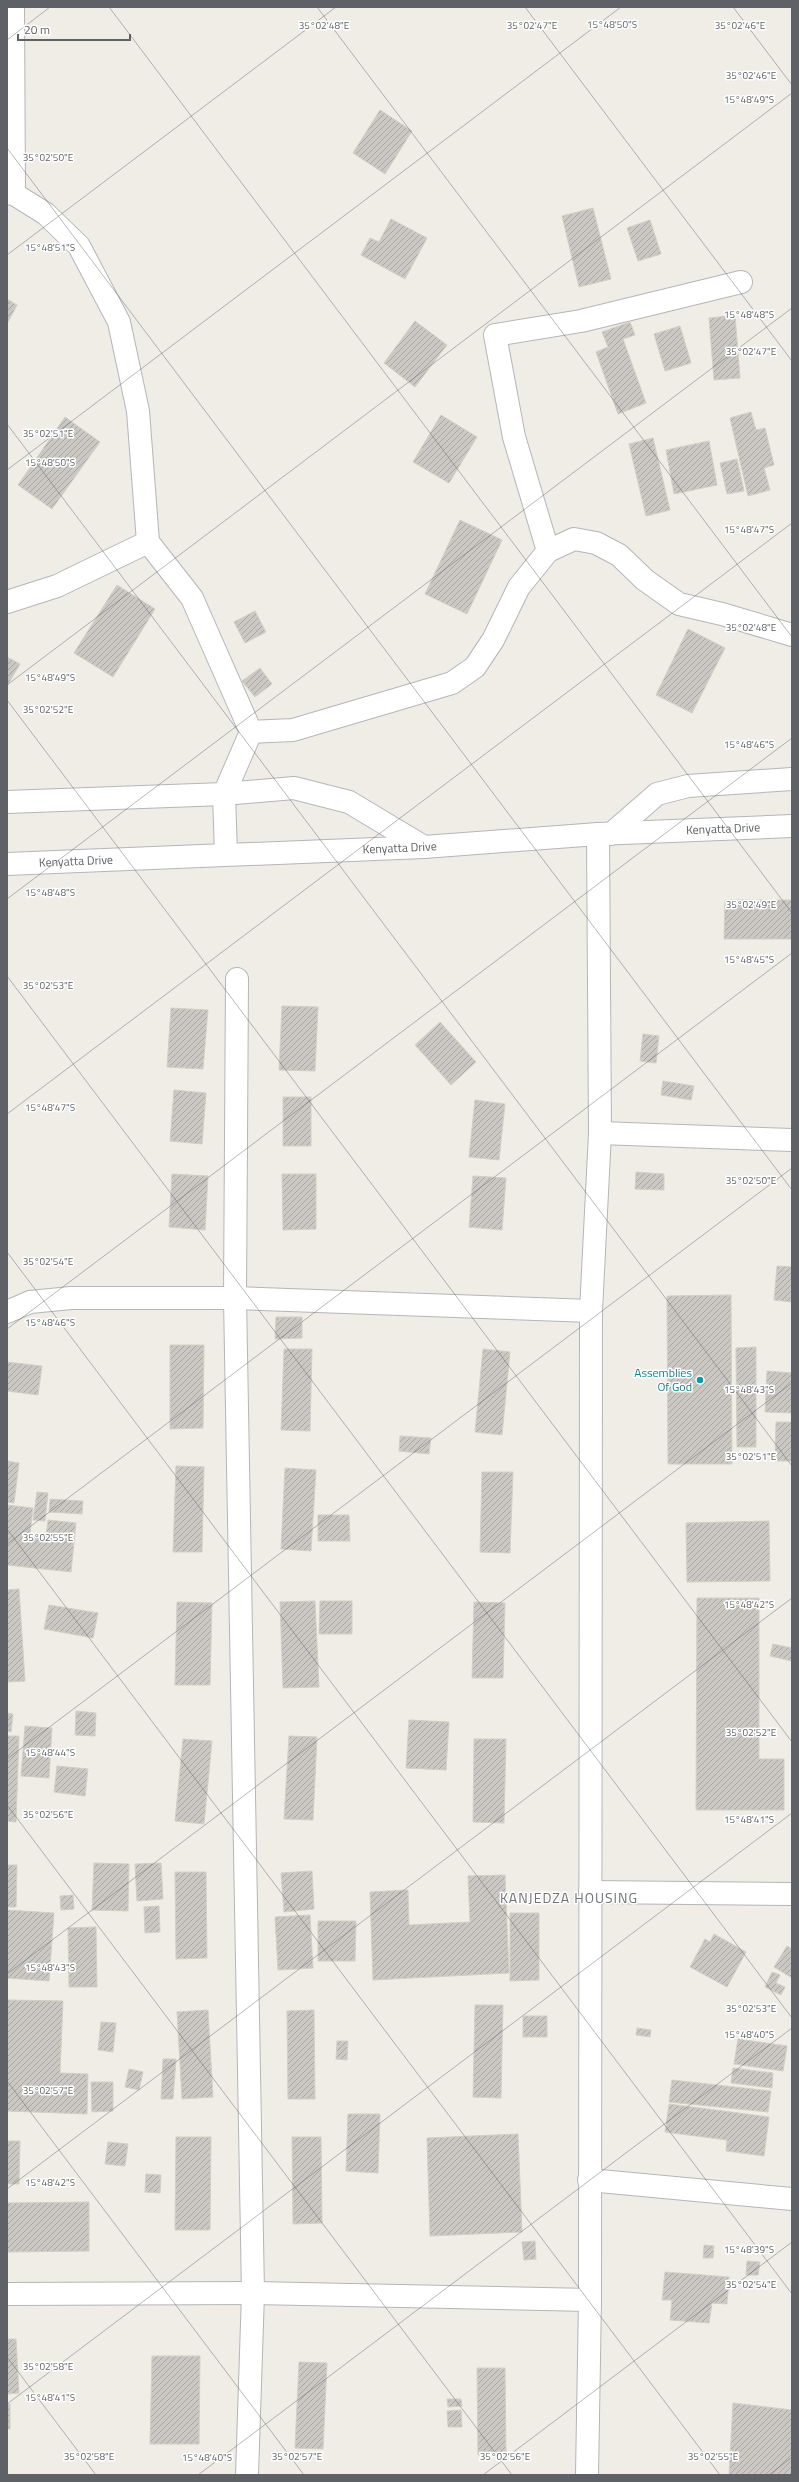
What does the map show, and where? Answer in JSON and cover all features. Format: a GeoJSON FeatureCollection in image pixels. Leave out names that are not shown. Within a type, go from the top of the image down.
{"type":"FeatureCollection","features":[{"type":"Feature","properties":{"kind":"street"},"geometry":{"type":"LineString","coordinates":[[13,7],[10,194],[46,214],[79,246],[119,322],[138,411],[148,542],[192,598],[251,732],[224,794],[226,854]]}},
{"type":"Feature","properties":{"kind":"street"},"geometry":{"type":"LineString","coordinates":[[548,551],[514,436],[495,335],[581,321],[741,282]]}},
{"type":"Feature","properties":{"kind":"street"},"geometry":{"type":"LineString","coordinates":[[251,732],[293,730],[452,683],[475,667],[493,640],[519,587],[548,551],[574,539],[596,543],[619,555],[645,580],[679,604],[722,614],[792,635]]}},
{"type":"Feature","properties":{"kind":"street"},"geometry":{"type":"LineString","coordinates":[[7,602],[57,586],[148,542]]}},
{"type":"Feature","properties":{"kind":"street"},"geometry":{"type":"LineString","coordinates":[[587,2475],[590,2300],[591,1311],[600,1133],[604,834],[657,794],[688,786],[792,779]]}},
{"type":"Feature","properties":{"kind":"street"},"geometry":{"type":"LineString","coordinates":[[7,802],[224,794],[294,788],[349,802],[424,847]]}},
{"type":"Feature","properties":{"kind":"street","name":"Kenyatta Drive"},"geometry":{"type":"LineString","coordinates":[[7,864],[424,847],[604,834],[792,826]]}},
{"type":"Feature","properties":{"kind":"street"},"geometry":{"type":"LineString","coordinates":[[237,979],[236,1298],[253,2293],[247,2475]]}},
{"type":"Feature","properties":{"kind":"street"},"geometry":{"type":"LineString","coordinates":[[600,1133],[792,1140]]}},
{"type":"Feature","properties":{"kind":"street"},"geometry":{"type":"LineString","coordinates":[[7,1312],[30,1302],[71,1298],[236,1298],[591,1311]]}},
{"type":"Feature","properties":{"kind":"street"},"geometry":{"type":"LineString","coordinates":[[590,1892],[792,1894]]}},
{"type":"Feature","properties":{"kind":"street"},"geometry":{"type":"LineString","coordinates":[[590,2180],[792,2199]]}},
{"type":"Feature","properties":{"kind":"street"},"geometry":{"type":"LineString","coordinates":[[7,2294],[253,2293],[590,2300]]}},
{"type":"Feature","properties":{"kind":"building"},"geometry":{"type":"Polygon","coordinates":[[[380,110],[412,131],[385,174],[353,153],[380,110]]]}},
{"type":"Feature","properties":{"kind":"building"},"geometry":{"type":"Polygon","coordinates":[[[593,208],[611,279],[579,287],[562,216],[593,208]]]}},
{"type":"Feature","properties":{"kind":"building"},"geometry":{"type":"Polygon","coordinates":[[[391,219],[427,238],[405,279],[361,255],[370,238],[379,242],[391,219]]]}},
{"type":"Feature","properties":{"kind":"building"},"geometry":{"type":"Polygon","coordinates":[[[650,220],[661,254],[638,261],[627,228],[650,220]]]}},
{"type":"Feature","properties":{"kind":"building"},"geometry":{"type":"Polygon","coordinates":[[[7,299],[17,305],[7,324],[7,299]]]}},
{"type":"Feature","properties":{"kind":"building"},"geometry":{"type":"Polygon","coordinates":[[[735,315],[740,378],[714,380],[709,318],[735,315]]]}},
{"type":"Feature","properties":{"kind":"building"},"geometry":{"type":"Polygon","coordinates":[[[415,321],[447,345],[415,387],[384,363],[415,321]]]}},
{"type":"Feature","properties":{"kind":"building"},"geometry":{"type":"Polygon","coordinates":[[[630,322],[635,335],[623,339],[646,403],[618,414],[596,352],[608,347],[602,332],[630,322]]]}},
{"type":"Feature","properties":{"kind":"building"},"geometry":{"type":"Polygon","coordinates":[[[680,326],[691,363],[665,371],[654,334],[680,326]]]}},
{"type":"Feature","properties":{"kind":"building"},"geometry":{"type":"Polygon","coordinates":[[[751,412],[756,430],[765,428],[774,465],[764,468],[770,490],[748,496],[730,418],[751,412]]]}},
{"type":"Feature","properties":{"kind":"building"},"geometry":{"type":"Polygon","coordinates":[[[441,415],[477,437],[449,483],[413,462],[441,415]]]}},
{"type":"Feature","properties":{"kind":"building"},"geometry":{"type":"Polygon","coordinates":[[[65,417],[100,442],[52,509],[18,485],[65,417]]]}},
{"type":"Feature","properties":{"kind":"building"},"geometry":{"type":"Polygon","coordinates":[[[653,438],[670,510],[646,516],[629,444],[653,438]]]}},
{"type":"Feature","properties":{"kind":"building"},"geometry":{"type":"Polygon","coordinates":[[[709,441],[717,485],[674,494],[666,450],[709,441]]]}},
{"type":"Feature","properties":{"kind":"building"},"geometry":{"type":"Polygon","coordinates":[[[737,459],[744,491],[727,494],[720,463],[737,459]]]}},
{"type":"Feature","properties":{"kind":"building"},"geometry":{"type":"Polygon","coordinates":[[[460,520],[502,540],[467,614],[425,594],[460,520]]]}},
{"type":"Feature","properties":{"kind":"building"},"geometry":{"type":"Polygon","coordinates":[[[117,585],[155,609],[113,677],[74,653],[117,585]]]}},
{"type":"Feature","properties":{"kind":"building"},"geometry":{"type":"Polygon","coordinates":[[[255,611],[266,632],[245,643],[234,622],[255,611]]]}},
{"type":"Feature","properties":{"kind":"building"},"geometry":{"type":"Polygon","coordinates":[[[688,629],[725,648],[692,713],[656,695],[688,629]]]}},
{"type":"Feature","properties":{"kind":"building"},"geometry":{"type":"Polygon","coordinates":[[[7,657],[20,664],[7,686],[7,657]]]}},
{"type":"Feature","properties":{"kind":"building"},"geometry":{"type":"Polygon","coordinates":[[[260,668],[272,684],[255,697],[242,681],[260,668]]]}},
{"type":"Feature","properties":{"kind":"building"},"geometry":{"type":"Polygon","coordinates":[[[725,900],[792,900],[792,939],[724,939],[725,900]]]}},
{"type":"Feature","properties":{"kind":"building"},"geometry":{"type":"Polygon","coordinates":[[[282,1006],[318,1007],[315,1071],[279,1070],[282,1006]]]}},
{"type":"Feature","properties":{"kind":"building"},"geometry":{"type":"Polygon","coordinates":[[[171,1008],[208,1010],[203,1069],[167,1067],[171,1008]]]}},
{"type":"Feature","properties":{"kind":"building"},"geometry":{"type":"Polygon","coordinates":[[[440,1022],[476,1062],[451,1085],[415,1045],[440,1022]]]}},
{"type":"Feature","properties":{"kind":"building"},"geometry":{"type":"Polygon","coordinates":[[[643,1034],[659,1036],[656,1063],[640,1061],[643,1034]]]}},
{"type":"Feature","properties":{"kind":"building"},"geometry":{"type":"Polygon","coordinates":[[[663,1081],[694,1086],[691,1100],[661,1095],[663,1081]]]}},
{"type":"Feature","properties":{"kind":"building"},"geometry":{"type":"Polygon","coordinates":[[[174,1090],[206,1093],[202,1144],[170,1141],[174,1090]]]}},
{"type":"Feature","properties":{"kind":"building"},"geometry":{"type":"Polygon","coordinates":[[[283,1097],[311,1097],[311,1146],[283,1146],[283,1097]]]}},
{"type":"Feature","properties":{"kind":"building"},"geometry":{"type":"Polygon","coordinates":[[[475,1100],[505,1104],[499,1160],[469,1157],[475,1100]]]}},
{"type":"Feature","properties":{"kind":"building"},"geometry":{"type":"Polygon","coordinates":[[[636,1172],[664,1174],[664,1190],[635,1189],[636,1172]]]}},
{"type":"Feature","properties":{"kind":"building"},"geometry":{"type":"Polygon","coordinates":[[[172,1174],[208,1176],[205,1230],[169,1227],[172,1174]]]}},
{"type":"Feature","properties":{"kind":"building"},"geometry":{"type":"Polygon","coordinates":[[[282,1174],[316,1174],[316,1229],[283,1230],[282,1174]]]}},
{"type":"Feature","properties":{"kind":"building"},"geometry":{"type":"Polygon","coordinates":[[[473,1176],[506,1178],[502,1230],[469,1227],[473,1176]]]}},
{"type":"Feature","properties":{"kind":"building"},"geometry":{"type":"Polygon","coordinates":[[[777,1266],[792,1267],[791,1302],[774,1300],[777,1266]]]}},
{"type":"Feature","properties":{"kind":"building","name":"Assemblies Of God"},"geometry":{"type":"Polygon","coordinates":[[[731,1295],[732,1464],[668,1464],[667,1296],[731,1295]]]}},
{"type":"Feature","properties":{"kind":"building"},"geometry":{"type":"Polygon","coordinates":[[[276,1317],[302,1317],[302,1338],[275,1339],[276,1317]]]}},
{"type":"Feature","properties":{"kind":"building"},"geometry":{"type":"Polygon","coordinates":[[[170,1345],[204,1345],[203,1428],[170,1429],[170,1345]]]}},
{"type":"Feature","properties":{"kind":"building"},"geometry":{"type":"Polygon","coordinates":[[[756,1347],[756,1447],[737,1447],[736,1348],[756,1347]]]}},
{"type":"Feature","properties":{"kind":"building"},"geometry":{"type":"Polygon","coordinates":[[[284,1349],[312,1349],[310,1431],[281,1430],[284,1349]]]}},
{"type":"Feature","properties":{"kind":"building"},"geometry":{"type":"Polygon","coordinates":[[[483,1349],[510,1352],[502,1435],[475,1432],[483,1349]]]}},
{"type":"Feature","properties":{"kind":"building"},"geometry":{"type":"Polygon","coordinates":[[[7,1362],[42,1366],[38,1395],[7,1391],[7,1362]]]}},
{"type":"Feature","properties":{"kind":"building"},"geometry":{"type":"Polygon","coordinates":[[[767,1371],[792,1373],[792,1413],[765,1412],[767,1371]]]}},
{"type":"Feature","properties":{"kind":"building"},"geometry":{"type":"Polygon","coordinates":[[[776,1422],[792,1422],[792,1461],[775,1461],[776,1422]]]}},
{"type":"Feature","properties":{"kind":"building"},"geometry":{"type":"Polygon","coordinates":[[[400,1436],[431,1438],[429,1454],[399,1451],[400,1436]]]}},
{"type":"Feature","properties":{"kind":"building"},"geometry":{"type":"Polygon","coordinates":[[[7,1461],[19,1463],[14,1503],[7,1502],[7,1461]]]}},
{"type":"Feature","properties":{"kind":"building"},"geometry":{"type":"Polygon","coordinates":[[[176,1466],[204,1467],[202,1552],[173,1552],[176,1466]]]}},
{"type":"Feature","properties":{"kind":"building"},"geometry":{"type":"Polygon","coordinates":[[[285,1468],[316,1470],[311,1551],[281,1549],[285,1468]]]}},
{"type":"Feature","properties":{"kind":"building"},"geometry":{"type":"Polygon","coordinates":[[[482,1472],[513,1472],[510,1553],[480,1552],[482,1472]]]}},
{"type":"Feature","properties":{"kind":"building"},"geometry":{"type":"Polygon","coordinates":[[[37,1492],[48,1493],[45,1521],[33,1520],[37,1492]]]}},
{"type":"Feature","properties":{"kind":"building"},"geometry":{"type":"Polygon","coordinates":[[[50,1499],[83,1501],[82,1514],[49,1512],[50,1499]]]}},
{"type":"Feature","properties":{"kind":"building"},"geometry":{"type":"Polygon","coordinates":[[[7,1505],[33,1508],[30,1534],[46,1536],[48,1520],[76,1523],[71,1572],[7,1565],[7,1505]]]}},
{"type":"Feature","properties":{"kind":"building"},"geometry":{"type":"Polygon","coordinates":[[[318,1515],[349,1515],[350,1541],[318,1541],[318,1515]]]}},
{"type":"Feature","properties":{"kind":"building"},"geometry":{"type":"Polygon","coordinates":[[[769,1521],[770,1581],[687,1582],[686,1523],[769,1521]]]}},
{"type":"Feature","properties":{"kind":"building"},"geometry":{"type":"Polygon","coordinates":[[[19,1589],[25,1681],[7,1682],[7,1590],[19,1589]]]}},
{"type":"Feature","properties":{"kind":"building"},"geometry":{"type":"Polygon","coordinates":[[[697,1598],[759,1598],[759,1759],[784,1759],[784,1810],[696,1810],[697,1598]]]}},
{"type":"Feature","properties":{"kind":"building"},"geometry":{"type":"Polygon","coordinates":[[[315,1601],[319,1687],[283,1688],[280,1602],[315,1601]]]}},
{"type":"Feature","properties":{"kind":"building"},"geometry":{"type":"Polygon","coordinates":[[[320,1601],[352,1601],[352,1634],[319,1634],[320,1601]]]}},
{"type":"Feature","properties":{"kind":"building"},"geometry":{"type":"Polygon","coordinates":[[[177,1602],[212,1603],[210,1685],[175,1685],[177,1602]]]}},
{"type":"Feature","properties":{"kind":"building"},"geometry":{"type":"Polygon","coordinates":[[[474,1602],[505,1603],[503,1678],[472,1678],[474,1602]]]}},
{"type":"Feature","properties":{"kind":"building"},"geometry":{"type":"Polygon","coordinates":[[[49,1605],[98,1613],[93,1638],[44,1629],[49,1605]]]}},
{"type":"Feature","properties":{"kind":"building"},"geometry":{"type":"Polygon","coordinates":[[[773,1644],[792,1648],[792,1661],[770,1656],[773,1644]]]}},
{"type":"Feature","properties":{"kind":"building"},"geometry":{"type":"Polygon","coordinates":[[[76,1711],[96,1713],[95,1736],[75,1735],[76,1711]]]}},
{"type":"Feature","properties":{"kind":"building"},"geometry":{"type":"Polygon","coordinates":[[[7,1713],[13,1714],[11,1732],[7,1731],[7,1713]]]}},
{"type":"Feature","properties":{"kind":"building"},"geometry":{"type":"Polygon","coordinates":[[[409,1720],[449,1722],[446,1770],[406,1768],[409,1720]]]}},
{"type":"Feature","properties":{"kind":"building"},"geometry":{"type":"Polygon","coordinates":[[[25,1726],[52,1728],[49,1778],[21,1776],[25,1726]]]}},
{"type":"Feature","properties":{"kind":"building"},"geometry":{"type":"Polygon","coordinates":[[[7,1736],[19,1736],[16,1822],[7,1821],[7,1736]]]}},
{"type":"Feature","properties":{"kind":"building"},"geometry":{"type":"Polygon","coordinates":[[[289,1736],[317,1737],[313,1820],[284,1819],[289,1736]]]}},
{"type":"Feature","properties":{"kind":"building"},"geometry":{"type":"Polygon","coordinates":[[[183,1739],[212,1741],[204,1824],[175,1821],[183,1739]]]}},
{"type":"Feature","properties":{"kind":"building"},"geometry":{"type":"Polygon","coordinates":[[[474,1739],[506,1739],[504,1823],[473,1822],[474,1739]]]}},
{"type":"Feature","properties":{"kind":"building"},"geometry":{"type":"Polygon","coordinates":[[[57,1766],[88,1769],[85,1796],[54,1792],[57,1766]]]}},
{"type":"Feature","properties":{"kind":"building"},"geometry":{"type":"Polygon","coordinates":[[[94,1863],[129,1864],[128,1911],[92,1910],[94,1863]]]}},
{"type":"Feature","properties":{"kind":"building"},"geometry":{"type":"Polygon","coordinates":[[[161,1863],[163,1899],[137,1901],[135,1864],[161,1863]]]}},
{"type":"Feature","properties":{"kind":"building"},"geometry":{"type":"Polygon","coordinates":[[[7,1865],[17,1865],[16,1907],[7,1907],[7,1865]]]}},
{"type":"Feature","properties":{"kind":"building"},"geometry":{"type":"Polygon","coordinates":[[[312,1871],[314,1909],[284,1912],[281,1873],[312,1871]]]}},
{"type":"Feature","properties":{"kind":"building"},"geometry":{"type":"Polygon","coordinates":[[[175,1872],[206,1872],[207,1958],[176,1959],[175,1872]]]}},
{"type":"Feature","properties":{"kind":"building"},"geometry":{"type":"Polygon","coordinates":[[[505,1875],[509,1973],[373,1980],[370,1892],[408,1890],[409,1925],[470,1922],[468,1876],[505,1875]]]}},
{"type":"Feature","properties":{"kind":"building"},"geometry":{"type":"Polygon","coordinates":[[[73,1895],[74,1909],[61,1910],[60,1896],[73,1895]]]}},
{"type":"Feature","properties":{"kind":"building"},"geometry":{"type":"Polygon","coordinates":[[[159,1906],[160,1932],[145,1933],[144,1907],[159,1906]]]}},
{"type":"Feature","properties":{"kind":"building"},"geometry":{"type":"Polygon","coordinates":[[[7,1910],[54,1913],[49,1981],[7,1978],[7,1910]]]}},
{"type":"Feature","properties":{"kind":"building"},"geometry":{"type":"Polygon","coordinates":[[[510,1913],[539,1913],[539,1980],[510,1981],[510,1913]]]}},
{"type":"Feature","properties":{"kind":"building"},"geometry":{"type":"Polygon","coordinates":[[[310,1915],[313,1968],[278,1970],[275,1917],[310,1915]]]}},
{"type":"Feature","properties":{"kind":"building"},"geometry":{"type":"Polygon","coordinates":[[[318,1921],[356,1921],[355,1961],[318,1961],[318,1921]]]}},
{"type":"Feature","properties":{"kind":"building"},"geometry":{"type":"Polygon","coordinates":[[[96,1927],[97,1987],[69,1987],[68,1928],[96,1927]]]}},
{"type":"Feature","properties":{"kind":"building"},"geometry":{"type":"Polygon","coordinates":[[[714,1934],[746,1952],[727,1987],[690,1967],[705,1939],[710,1942],[714,1934]]]}},
{"type":"Feature","properties":{"kind":"building"},"geometry":{"type":"Polygon","coordinates":[[[787,1946],[792,1949],[792,1978],[774,1967],[787,1946]]]}},
{"type":"Feature","properties":{"kind":"building"},"geometry":{"type":"Polygon","coordinates":[[[772,1972],[780,1975],[776,1983],[785,1987],[781,1995],[765,1987],[772,1972]]]}},
{"type":"Feature","properties":{"kind":"building"},"geometry":{"type":"Polygon","coordinates":[[[7,2000],[63,2001],[60,2073],[88,2074],[87,2114],[7,2111],[7,2000]]]}},
{"type":"Feature","properties":{"kind":"building"},"geometry":{"type":"Polygon","coordinates":[[[475,2005],[503,2005],[501,2098],[473,2097],[475,2005]]]}},
{"type":"Feature","properties":{"kind":"building"},"geometry":{"type":"Polygon","coordinates":[[[208,2010],[213,2097],[182,2099],[177,2012],[208,2010]]]}},
{"type":"Feature","properties":{"kind":"building"},"geometry":{"type":"Polygon","coordinates":[[[314,2010],[315,2099],[288,2099],[287,2011],[314,2010]]]}},
{"type":"Feature","properties":{"kind":"building"},"geometry":{"type":"Polygon","coordinates":[[[523,2016],[547,2016],[547,2037],[523,2037],[523,2016]]]}},
{"type":"Feature","properties":{"kind":"building"},"geometry":{"type":"Polygon","coordinates":[[[101,2022],[116,2023],[113,2052],[98,2050],[101,2022]]]}},
{"type":"Feature","properties":{"kind":"building"},"geometry":{"type":"Polygon","coordinates":[[[637,2028],[651,2030],[650,2037],[636,2035],[637,2028]]]}},
{"type":"Feature","properties":{"kind":"building"},"geometry":{"type":"Polygon","coordinates":[[[738,2039],[787,2046],[783,2071],[734,2064],[738,2039]]]}},
{"type":"Feature","properties":{"kind":"building"},"geometry":{"type":"Polygon","coordinates":[[[337,2041],[348,2041],[347,2060],[336,2059],[337,2041]]]}},
{"type":"Feature","properties":{"kind":"building"},"geometry":{"type":"Polygon","coordinates":[[[163,2059],[176,2059],[173,2099],[161,2099],[163,2059]]]}},
{"type":"Feature","properties":{"kind":"building"},"geometry":{"type":"Polygon","coordinates":[[[733,2068],[773,2073],[772,2088],[731,2083],[733,2068]]]}},
{"type":"Feature","properties":{"kind":"building"},"geometry":{"type":"Polygon","coordinates":[[[129,2069],[143,2072],[139,2090],[125,2087],[129,2069]]]}},
{"type":"Feature","properties":{"kind":"building"},"geometry":{"type":"Polygon","coordinates":[[[672,2080],[771,2091],[768,2112],[669,2102],[672,2080]]]}},
{"type":"Feature","properties":{"kind":"building"},"geometry":{"type":"Polygon","coordinates":[[[91,2082],[113,2082],[113,2111],[92,2112],[91,2082]]]}},
{"type":"Feature","properties":{"kind":"building"},"geometry":{"type":"Polygon","coordinates":[[[669,2104],[769,2117],[764,2156],[726,2151],[727,2140],[665,2132],[669,2104]]]}},
{"type":"Feature","properties":{"kind":"building"},"geometry":{"type":"Polygon","coordinates":[[[348,2114],[380,2114],[378,2173],[346,2171],[348,2114]]]}},
{"type":"Feature","properties":{"kind":"building"},"geometry":{"type":"Polygon","coordinates":[[[518,2134],[522,2232],[430,2236],[427,2138],[518,2134]]]}},
{"type":"Feature","properties":{"kind":"building"},"geometry":{"type":"Polygon","coordinates":[[[176,2137],[211,2137],[210,2230],[175,2230],[176,2137]]]}},
{"type":"Feature","properties":{"kind":"building"},"geometry":{"type":"Polygon","coordinates":[[[292,2137],[321,2137],[322,2223],[293,2224],[292,2137]]]}},
{"type":"Feature","properties":{"kind":"building"},"geometry":{"type":"Polygon","coordinates":[[[7,2141],[20,2141],[19,2184],[7,2184],[7,2141]]]}},
{"type":"Feature","properties":{"kind":"building"},"geometry":{"type":"Polygon","coordinates":[[[108,2142],[128,2144],[125,2166],[105,2164],[108,2142]]]}},
{"type":"Feature","properties":{"kind":"building"},"geometry":{"type":"Polygon","coordinates":[[[146,2174],[161,2175],[160,2193],[145,2192],[146,2174]]]}},
{"type":"Feature","properties":{"kind":"building"},"geometry":{"type":"Polygon","coordinates":[[[89,2202],[89,2251],[7,2252],[7,2203],[89,2202]]]}},
{"type":"Feature","properties":{"kind":"building"},"geometry":{"type":"Polygon","coordinates":[[[535,2241],[536,2259],[524,2260],[522,2242],[535,2241]]]}},
{"type":"Feature","properties":{"kind":"building"},"geometry":{"type":"Polygon","coordinates":[[[704,2245],[714,2246],[713,2258],[703,2258],[704,2245]]]}},
{"type":"Feature","properties":{"kind":"building"},"geometry":{"type":"Polygon","coordinates":[[[747,2261],[760,2262],[758,2275],[746,2275],[747,2261]]]}},
{"type":"Feature","properties":{"kind":"building"},"geometry":{"type":"Polygon","coordinates":[[[665,2272],[729,2277],[727,2304],[712,2303],[709,2323],[670,2320],[672,2300],[662,2300],[665,2272]]]}},
{"type":"Feature","properties":{"kind":"building"},"geometry":{"type":"Polygon","coordinates":[[[7,2339],[16,2339],[19,2393],[7,2394],[7,2339]]]}},
{"type":"Feature","properties":{"kind":"building"},"geometry":{"type":"Polygon","coordinates":[[[152,2356],[200,2356],[199,2444],[150,2444],[152,2356]]]}},
{"type":"Feature","properties":{"kind":"building"},"geometry":{"type":"Polygon","coordinates":[[[299,2362],[327,2363],[323,2449],[295,2448],[299,2362]]]}},
{"type":"Feature","properties":{"kind":"building"},"geometry":{"type":"Polygon","coordinates":[[[477,2368],[505,2368],[506,2455],[478,2455],[477,2368]]]}},
{"type":"Feature","properties":{"kind":"building"},"geometry":{"type":"Polygon","coordinates":[[[447,2399],[461,2399],[462,2406],[448,2407],[447,2399]]]}},
{"type":"Feature","properties":{"kind":"building"},"geometry":{"type":"Polygon","coordinates":[[[733,2403],[792,2410],[792,2475],[729,2475],[733,2403]]]}},
{"type":"Feature","properties":{"kind":"building"},"geometry":{"type":"Polygon","coordinates":[[[7,2404],[10,2404],[10,2429],[7,2429],[7,2404]]]}},
{"type":"Feature","properties":{"kind":"building"},"geometry":{"type":"Polygon","coordinates":[[[461,2410],[462,2427],[448,2427],[447,2411],[461,2410]]]}},
{"type":"Feature","properties":{"kind":"place","name":"Assemblies Of God"},"geometry":{"type":"Point","coordinates":[700,1380]}},
{"type":"Feature","properties":{"kind":"district","name":"KANJEDZA HOUSING"},"geometry":{"type":"Point","coordinates":[569,1898]}}]}
